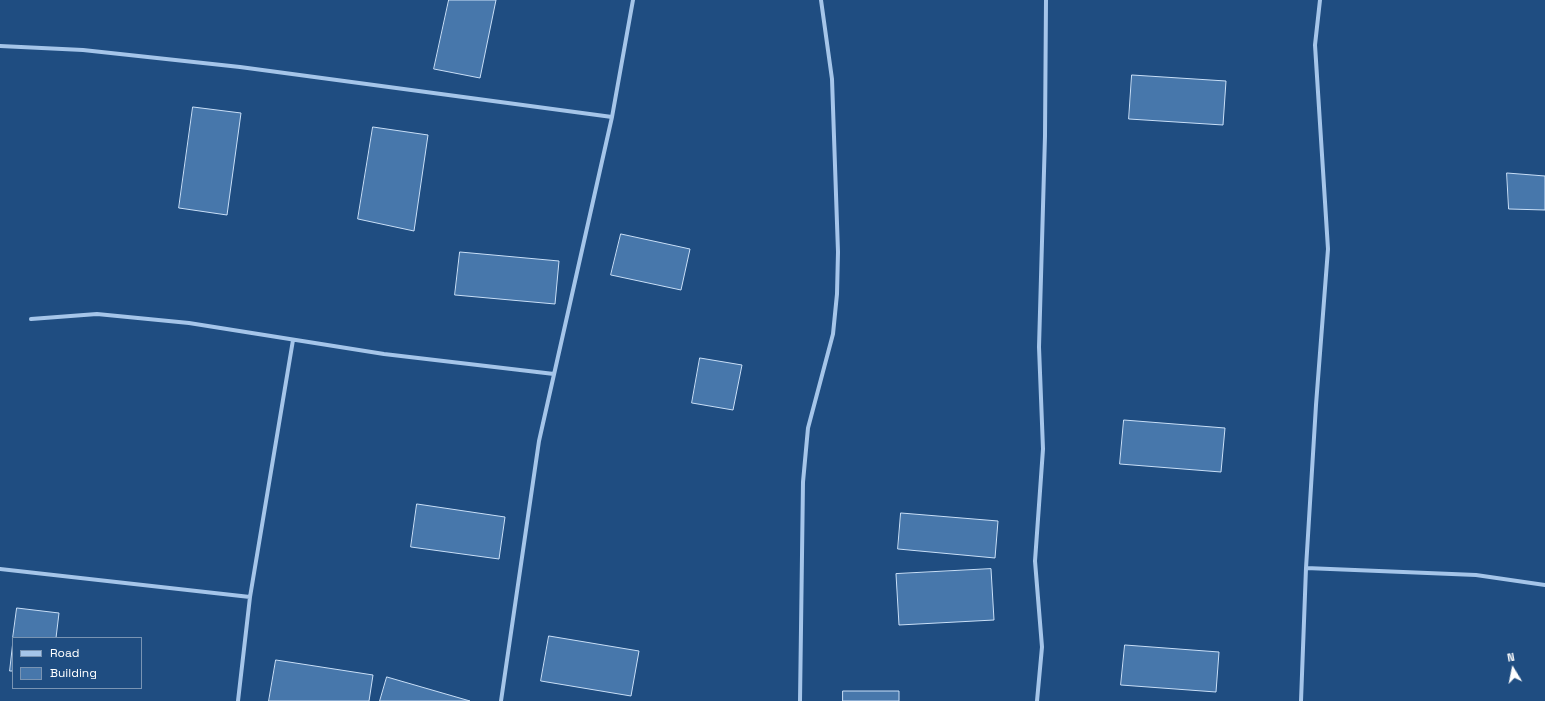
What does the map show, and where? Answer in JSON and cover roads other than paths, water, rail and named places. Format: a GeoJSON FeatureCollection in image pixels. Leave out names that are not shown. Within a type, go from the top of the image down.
{"type":"FeatureCollection","features":[{"type":"Feature","properties":{"kind":"street"},"geometry":{"type":"LineString","coordinates":[[501,701],[539,441],[612,117],[633,0]]}},
{"type":"Feature","properties":{"kind":"street"},"geometry":{"type":"LineString","coordinates":[[800,701],[803,482],[808,428],[833,334],[837,294],[838,252],[832,80],[821,0]]}},
{"type":"Feature","properties":{"kind":"street"},"geometry":{"type":"LineString","coordinates":[[1037,701],[1042,647],[1035,561],[1043,449],[1039,347],[1045,136],[1046,0]]}},
{"type":"Feature","properties":{"kind":"street"},"geometry":{"type":"LineString","coordinates":[[1300,701],[1316,405],[1328,249],[1315,45],[1320,0]]}},
{"type":"Feature","properties":{"kind":"street"},"geometry":{"type":"LineString","coordinates":[[0,46],[83,50],[240,67],[612,117]]}},
{"type":"Feature","properties":{"kind":"street"},"geometry":{"type":"LineString","coordinates":[[31,319],[97,314],[189,323],[384,354],[554,374]]}},
{"type":"Feature","properties":{"kind":"street"},"geometry":{"type":"LineString","coordinates":[[238,701],[250,597],[293,340]]}},
{"type":"Feature","properties":{"kind":"street"},"geometry":{"type":"LineString","coordinates":[[1306,568],[1476,576],[1545,585]]}},
{"type":"Feature","properties":{"kind":"street"},"geometry":{"type":"LineString","coordinates":[[0,569],[250,597]]}}]}
